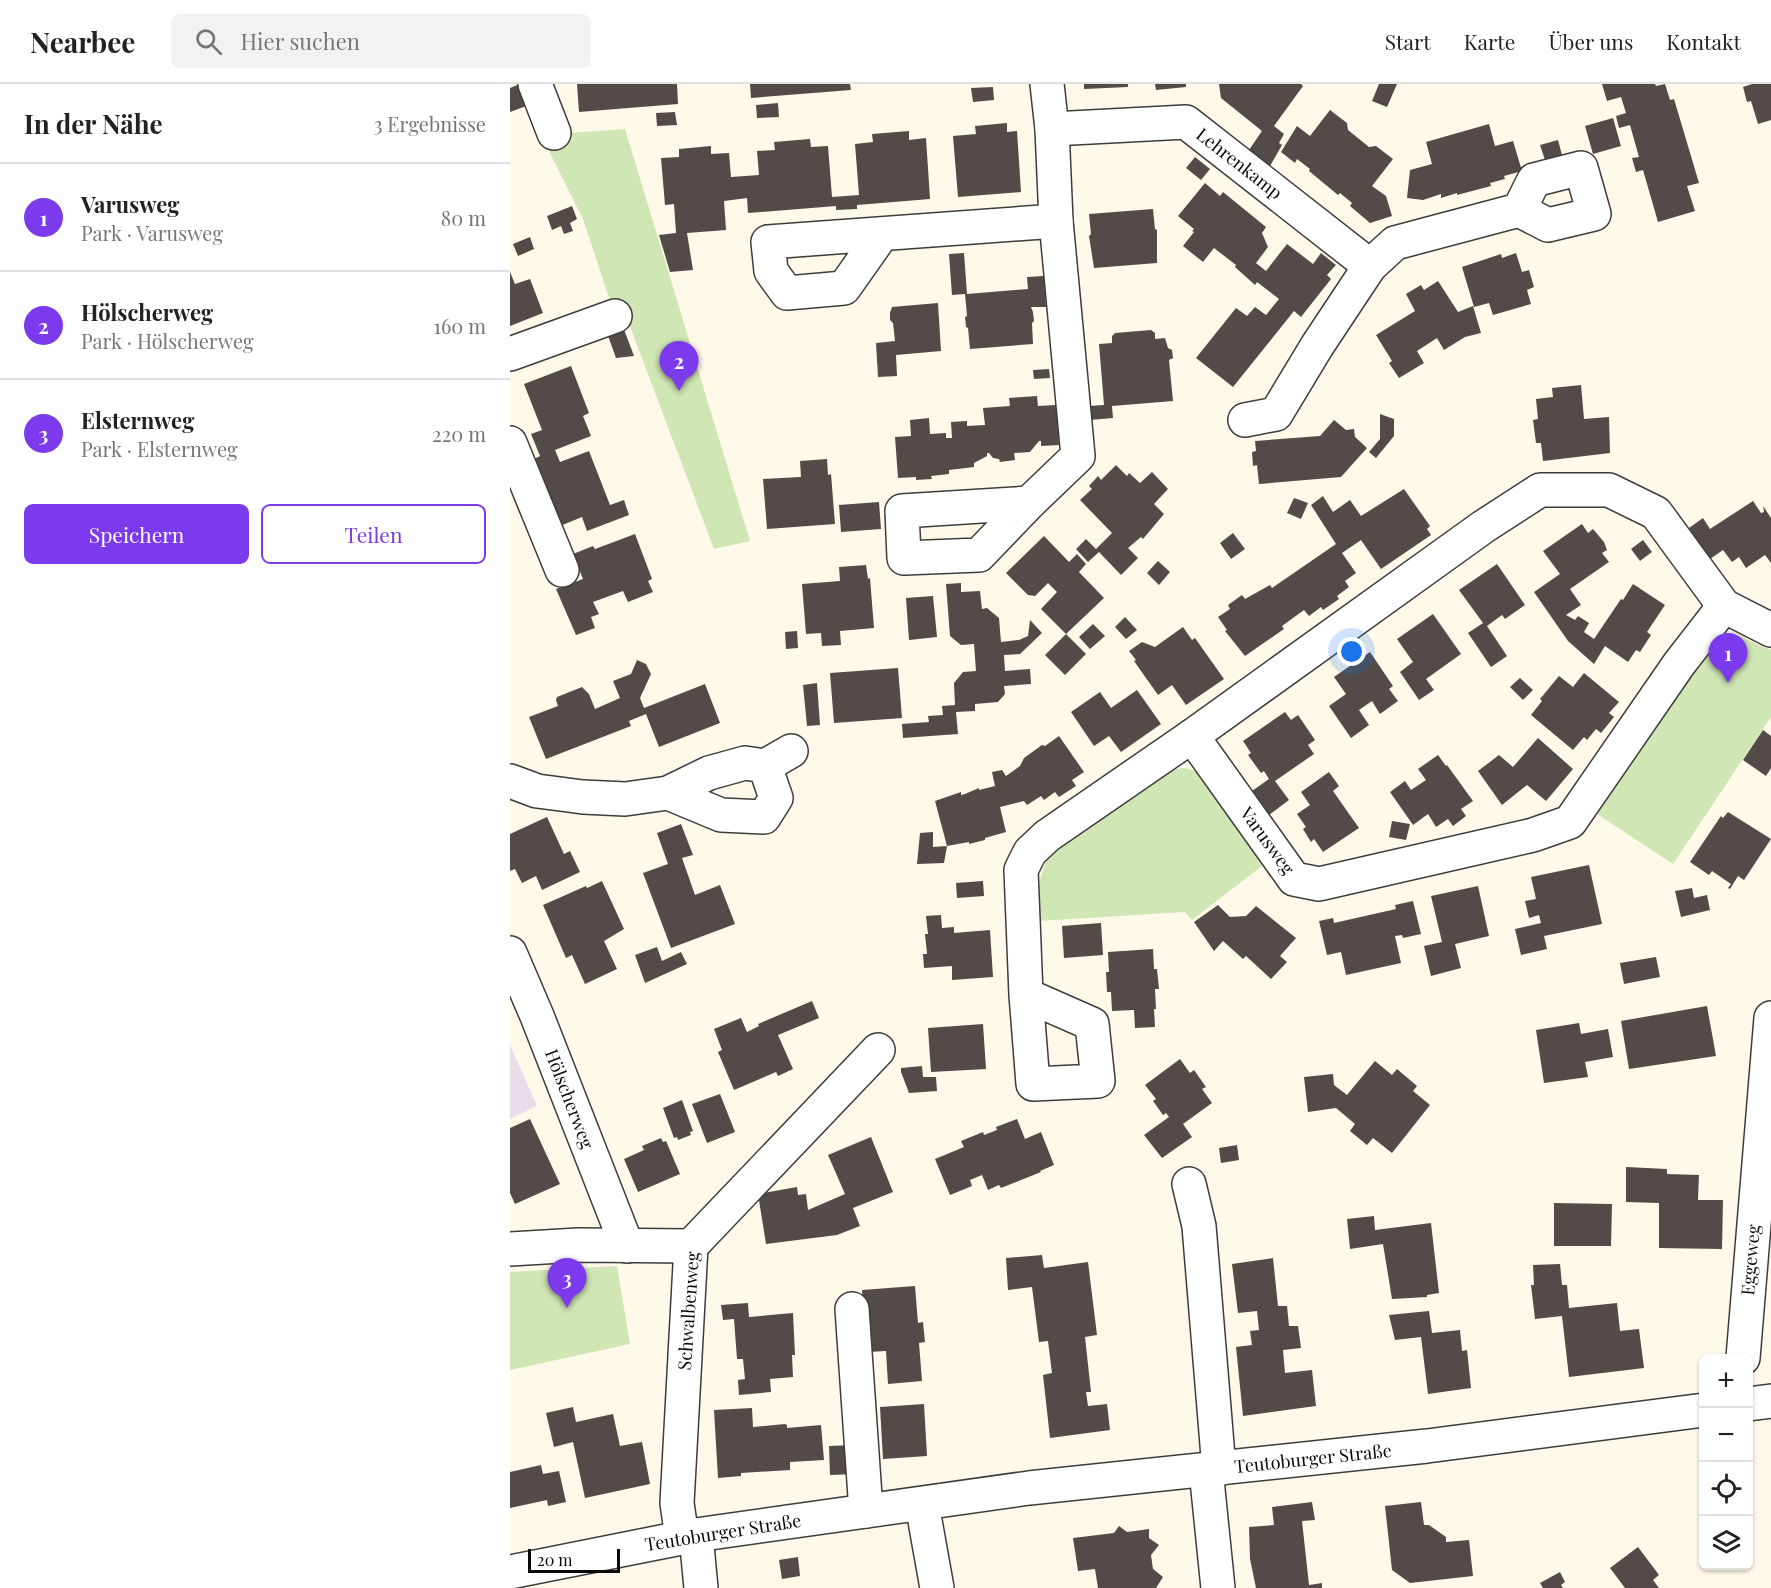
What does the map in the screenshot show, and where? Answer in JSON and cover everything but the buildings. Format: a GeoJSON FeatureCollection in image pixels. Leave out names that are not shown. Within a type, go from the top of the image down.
{"type":"FeatureCollection","features":[{"type":"Feature","properties":{"kind":"street"},"geometry":{"type":"LineString","coordinates":[[535,84],[554,134]]}},
{"type":"Feature","properties":{"kind":"street"},"geometry":{"type":"LineString","coordinates":[[1029,503],[1078,456],[1056,221],[1052,129],[1047,84]]}},
{"type":"Feature","properties":{"kind":"street","name":"Lehrenkamp"},"geometry":{"type":"LineString","coordinates":[[1052,129],[1186,122],[1370,266]]}},
{"type":"Feature","properties":{"kind":"street"},"geometry":{"type":"LineString","coordinates":[[1245,420],[1276,414],[1317,346],[1370,266],[1395,243],[1519,210]]}},
{"type":"Feature","properties":{"kind":"street"},"geometry":{"type":"LineString","coordinates":[[882,234],[1056,221]]}},
{"type":"Feature","properties":{"kind":"street"},"geometry":{"type":"LineString","coordinates":[[510,354],[615,316]]}},
{"type":"Feature","properties":{"kind":"street"},"geometry":{"type":"LineString","coordinates":[[510,443],[562,570]]}},
{"type":"Feature","properties":{"kind":"street"},"geometry":{"type":"LineString","coordinates":[[1026,995],[1021,870],[1030,852],[1047,836],[1192,736],[1473,534],[1540,490],[1609,490],[1656,513],[1724,606],[1771,630]]}},
{"type":"Feature","properties":{"kind":"street","name":"Varusweg"},"geometry":{"type":"LineString","coordinates":[[1192,736],[1294,879],[1319,884],[1533,835],[1570,822],[1679,664],[1724,606]]}},
{"type":"Feature","properties":{"kind":"street"},"geometry":{"type":"LineString","coordinates":[[510,781],[537,791],[625,799],[668,793],[710,773],[745,763],[778,758],[776,798],[764,817],[721,815],[668,793]]}},
{"type":"Feature","properties":{"kind":"street","name":"Hölscherweg"},"geometry":{"type":"LineString","coordinates":[[510,953],[627,1246]]}},
{"type":"Feature","properties":{"kind":"street","name":"Eggeweg"},"geometry":{"type":"LineString","coordinates":[[1743,1354],[1771,1018]]}},
{"type":"Feature","properties":{"kind":"street","name":"Schwalbenweg"},"geometry":{"type":"LineString","coordinates":[[702,1588],[689,1537],[677,1503],[691,1246],[878,1050]]}},
{"type":"Feature","properties":{"kind":"street"},"geometry":{"type":"LineString","coordinates":[[1190,1184],[1199,1226],[1218,1588]]}},
{"type":"Feature","properties":{"kind":"street"},"geometry":{"type":"LineString","coordinates":[[510,1249],[578,1245],[691,1246]]}},
{"type":"Feature","properties":{"kind":"street"},"geometry":{"type":"LineString","coordinates":[[852,1309],[866,1511]]}},
{"type":"Feature","properties":{"kind":"street"},"geometry":{"type":"LineString","coordinates":[[1753,1403],[1771,1401]]}},
{"type":"Feature","properties":{"kind":"street","name":"Teutoburger Straße"},"geometry":{"type":"LineString","coordinates":[[510,1572],[689,1537],[1029,1488],[1472,1441],[1699,1411]]}},
{"type":"Feature","properties":{"kind":"street"},"geometry":{"type":"LineString","coordinates":[[922,1504],[937,1588]]}},
{"type":"Feature","properties":{"kind":"shaded area"},"geometry":{"type":"Polygon","coordinates":[[[510,1045],[537,1106],[510,1119],[510,1045]]]}},
{"type":"Feature","properties":{"kind":"green space"},"geometry":{"type":"Polygon","coordinates":[[[625,129],[750,541],[714,549],[628,321],[615,316],[583,219],[541,135],[625,129]]]}},
{"type":"Feature","properties":{"kind":"green space"},"geometry":{"type":"Polygon","coordinates":[[[1728,637],[1741,637],[1771,650],[1771,717],[1673,864],[1597,814],[1705,652],[1715,643],[1728,637]]]}},
{"type":"Feature","properties":{"kind":"green space"},"geometry":{"type":"Polygon","coordinates":[[[1183,768],[1193,770],[1204,778],[1262,866],[1192,920],[1185,912],[1038,921],[1040,880],[1050,856],[1172,770],[1183,768]]]}},
{"type":"Feature","properties":{"kind":"green space"},"geometry":{"type":"Polygon","coordinates":[[[617,1266],[630,1344],[510,1370],[510,1272],[617,1266]]]}},
{"type":"Feature","properties":{"kind":"place","name":"Hölscherweg"},"geometry":{"type":"Point","coordinates":[679,391]}},
{"type":"Feature","properties":{"kind":"place","name":"Varusweg"},"geometry":{"type":"Point","coordinates":[1728,683]}},
{"type":"Feature","properties":{"kind":"place","name":"Elsternweg"},"geometry":{"type":"Point","coordinates":[567,1308]}}]}
